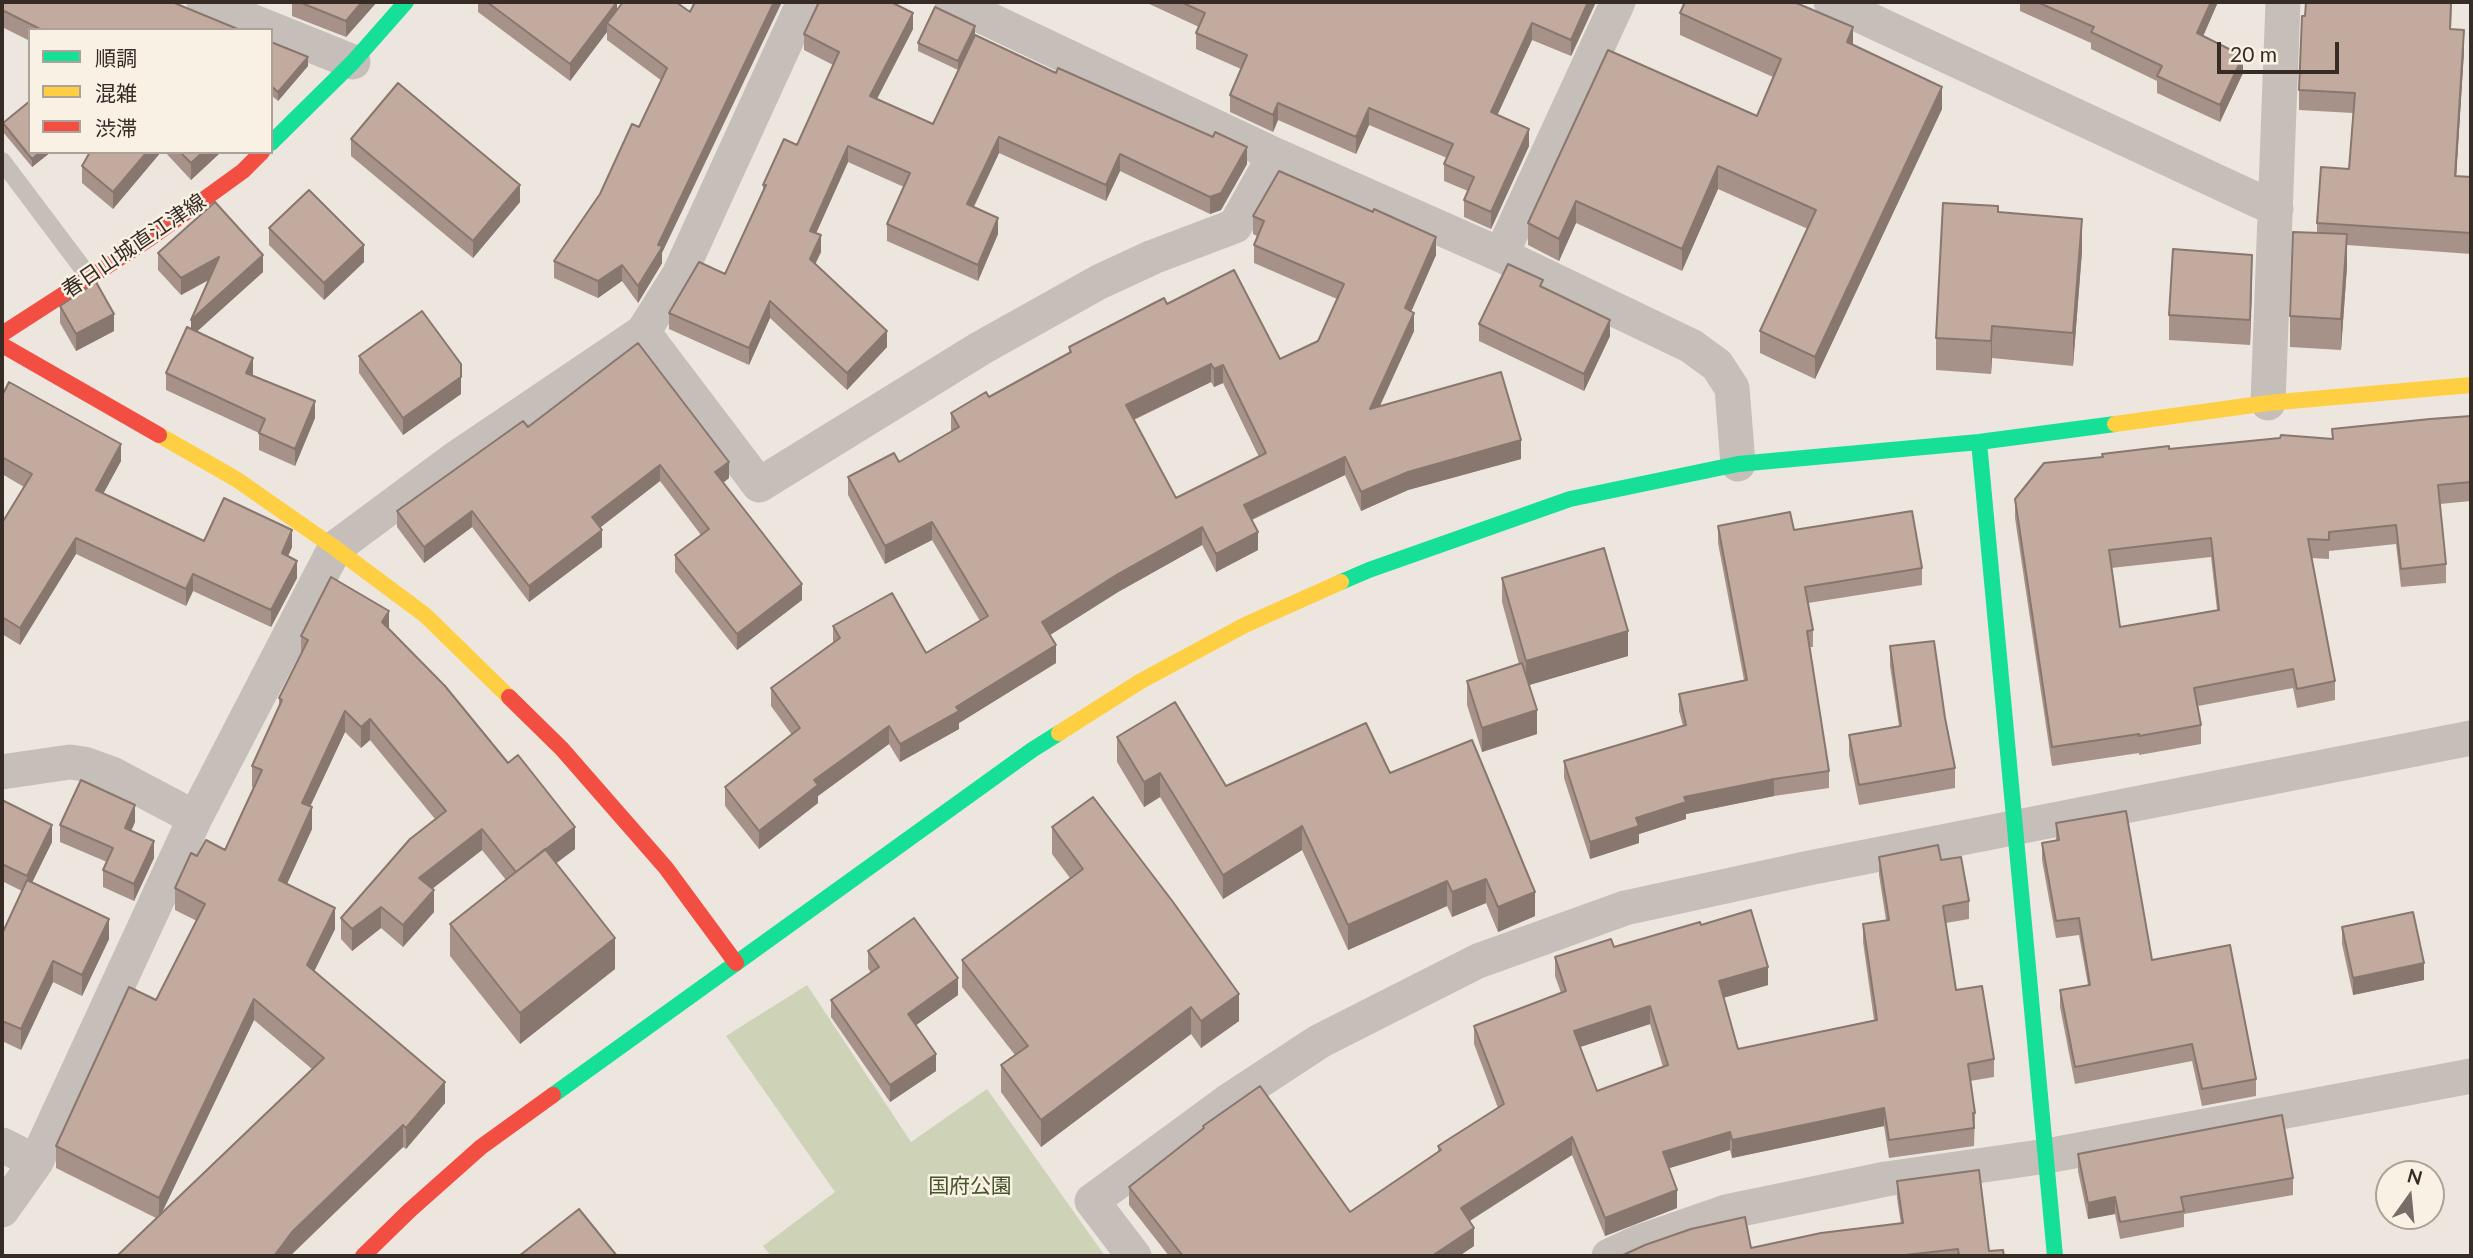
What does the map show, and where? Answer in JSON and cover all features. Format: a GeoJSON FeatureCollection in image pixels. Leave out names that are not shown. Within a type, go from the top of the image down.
{"type":"FeatureCollection","features":[{"type":"Feature","properties":{"kind":"street"},"geometry":{"type":"LineString","coordinates":[[204,2],[269,28]]}},
{"type":"Feature","properties":{"kind":"street"},"geometry":{"type":"LineString","coordinates":[[273,141],[353,62],[406,2]]}},
{"type":"Feature","properties":{"kind":"street"},"geometry":{"type":"LineString","coordinates":[[2,1210],[36,1162],[195,818],[335,548],[455,459],[643,332],[679,275],[804,2]]}},
{"type":"Feature","properties":{"kind":"street"},"geometry":{"type":"LineString","coordinates":[[952,2],[1275,155],[1501,255],[1691,346],[1717,365],[1732,388],[1738,464]]}},
{"type":"Feature","properties":{"kind":"street"},"geometry":{"type":"LineString","coordinates":[[1501,255],[1618,2]]}},
{"type":"Feature","properties":{"kind":"street"},"geometry":{"type":"LineString","coordinates":[[1831,2],[2276,209]]}},
{"type":"Feature","properties":{"kind":"street"},"geometry":{"type":"LineString","coordinates":[[2268,403],[2283,2]]}},
{"type":"Feature","properties":{"kind":"street"},"geometry":{"type":"LineString","coordinates":[[273,30],[353,62]]}},
{"type":"Feature","properties":{"kind":"street","name":"春日山城直江津線"},"geometry":{"type":"LineString","coordinates":[[2,334],[149,239],[232,178],[259,154]]}},
{"type":"Feature","properties":{"kind":"street"},"geometry":{"type":"LineString","coordinates":[[643,332],[759,485],[981,348],[1099,282],[1153,257],[1235,226],[1275,155]]}},
{"type":"Feature","properties":{"kind":"street"},"geometry":{"type":"LineString","coordinates":[[2,345],[236,479],[425,615],[562,749],[666,868],[736,963]]}},
{"type":"Feature","properties":{"kind":"street"},"geometry":{"type":"LineString","coordinates":[[363,1256],[481,1147],[1032,750],[1142,681],[1244,625],[1368,570],[1570,499],[1738,464],[1979,442],[2268,403],[2471,385]]}},
{"type":"Feature","properties":{"kind":"street"},"geometry":{"type":"LineString","coordinates":[[1979,442],[2013,828],[2047,1156],[2054,1256]]}},
{"type":"Feature","properties":{"kind":"street"},"geometry":{"type":"LineString","coordinates":[[1134,1256],[1092,1201],[1227,1101],[1320,1041],[1478,961],[1625,908],[1809,868],[2471,738]]}},
{"type":"Feature","properties":{"kind":"street"},"geometry":{"type":"LineString","coordinates":[[2,772],[70,762],[84,764],[112,774],[195,818]]}},
{"type":"Feature","properties":{"kind":"street"},"geometry":{"type":"LineString","coordinates":[[1609,1256],[1637,1243],[1726,1212],[1886,1179],[2047,1156],[2471,1076]]}},
{"type":"Feature","properties":{"kind":"street"},"geometry":{"type":"LineString","coordinates":[[2,1145],[36,1162]]}},
{"type":"Feature","properties":{"kind":"lane"},"geometry":{"type":"LineString","coordinates":[[2,162],[90,278]]}},
{"type":"Feature","properties":{"kind":"green space","name":"国府公園"},"geometry":{"type":"Polygon","coordinates":[[[807,985],[911,1142],[987,1089],[1105,1256],[771,1256],[763,1246],[835,1192],[726,1036],[807,985]]]}},
{"type":"Feature","properties":{"kind":"building"},"geometry":{"type":"Polygon","coordinates":[[[2,2],[172,2],[235,28],[38,28],[2,10],[2,2]]]}},
{"type":"Feature","properties":{"kind":"building"},"geometry":{"type":"Polygon","coordinates":[[[299,2],[362,2],[346,21],[299,2]]]}},
{"type":"Feature","properties":{"kind":"building"},"geometry":{"type":"Polygon","coordinates":[[[487,2],[617,2],[570,64],[487,2]]]}},
{"type":"Feature","properties":{"kind":"building"},"geometry":{"type":"Polygon","coordinates":[[[623,2],[676,2],[690,12],[695,2],[774,2],[658,245],[662,246],[661,249],[638,286],[622,265],[598,281],[554,261],[600,194],[632,124],[639,127],[667,68],[607,23],[623,2]]]}},
{"type":"Feature","properties":{"kind":"building"},"geometry":{"type":"Polygon","coordinates":[[[819,2],[891,2],[913,13],[870,96],[933,124],[975,35],[1056,73],[1058,68],[1213,137],[1215,132],[1247,147],[1221,193],[1210,197],[1120,154],[1106,185],[999,137],[967,204],[998,218],[978,265],[887,224],[910,173],[848,146],[810,231],[821,235],[810,259],[887,331],[847,373],[770,301],[749,348],[669,313],[699,262],[725,274],[784,139],[797,145],[839,52],[804,34],[819,2]]]}},
{"type":"Feature","properties":{"kind":"building"},"geometry":{"type":"Polygon","coordinates":[[[1181,2],[1588,2],[1571,40],[1532,23],[1491,112],[1529,129],[1491,212],[1464,200],[1474,177],[1444,164],[1453,144],[1369,108],[1356,137],[1278,103],[1273,115],[1230,95],[1247,55],[1196,33],[1205,13],[1181,2]]]}},
{"type":"Feature","properties":{"kind":"building"},"geometry":{"type":"Polygon","coordinates":[[[1685,2],[1794,2],[1853,27],[1847,42],[1942,87],[1815,357],[1760,331],[1816,210],[1718,166],[1682,249],[1576,201],[1559,239],[1528,223],[1608,50],[1757,116],[1781,59],[1680,13],[1685,2]]]}},
{"type":"Feature","properties":{"kind":"building"},"geometry":{"type":"Polygon","coordinates":[[[2037,2],[2211,2],[2197,33],[2243,56],[2220,105],[2157,76],[2162,66],[2091,32],[2094,27],[2037,2]]]}},
{"type":"Feature","properties":{"kind":"building"},"geometry":{"type":"Polygon","coordinates":[[[2306,2],[2451,2],[2450,29],[2464,30],[2455,176],[2471,177],[2471,233],[2317,223],[2321,167],[2349,169],[2355,93],[2299,90],[2302,16],[2305,16],[2306,2]]]}},
{"type":"Feature","properties":{"kind":"building"},"geometry":{"type":"Polygon","coordinates":[[[935,7],[975,26],[958,61],[918,43],[935,7]]]}},
{"type":"Feature","properties":{"kind":"building"},"geometry":{"type":"Polygon","coordinates":[[[273,43],[308,57],[278,92],[273,88],[273,43]]]}},
{"type":"Feature","properties":{"kind":"building"},"geometry":{"type":"Polygon","coordinates":[[[398,83],[520,185],[473,241],[351,139],[398,83]]]}},
{"type":"Feature","properties":{"kind":"building"},"geometry":{"type":"Polygon","coordinates":[[[28,103],[28,154],[38,154],[32,159],[3,123],[28,103]]]}},
{"type":"Feature","properties":{"kind":"building"},"geometry":{"type":"Polygon","coordinates":[[[89,154],[145,154],[113,192],[82,166],[89,154]]]}},
{"type":"Feature","properties":{"kind":"building"},"geometry":{"type":"Polygon","coordinates":[[[182,154],[201,154],[191,163],[182,154]]]}},
{"type":"Feature","properties":{"kind":"building"},"geometry":{"type":"Polygon","coordinates":[[[1279,171],[1436,237],[1405,308],[1414,313],[1370,409],[1501,372],[1521,440],[1408,472],[1361,492],[1345,457],[1244,505],[1258,532],[1216,554],[1202,527],[1118,574],[1042,622],[1056,645],[956,707],[959,711],[900,744],[889,726],[814,780],[818,785],[759,831],[725,787],[800,728],[771,688],[840,638],[833,626],[892,593],[926,653],[988,616],[932,522],[885,546],[848,477],[894,453],[899,462],[959,427],[951,413],[986,392],[989,397],[1071,352],[1069,347],[1164,298],[1167,304],[1234,270],[1280,359],[1318,341],[1344,284],[1254,245],[1264,221],[1253,216],[1279,171]],[[1211,364],[1126,405],[1176,498],[1266,453],[1223,365],[1214,369],[1211,364]]]}},
{"type":"Feature","properties":{"kind":"building"},"geometry":{"type":"Polygon","coordinates":[[[309,190],[364,245],[324,283],[269,228],[309,190]]]}},
{"type":"Feature","properties":{"kind":"building"},"geometry":{"type":"Polygon","coordinates":[[[215,202],[263,255],[191,320],[219,257],[181,278],[158,253],[215,202]]]}},
{"type":"Feature","properties":{"kind":"building"},"geometry":{"type":"Polygon","coordinates":[[[1943,203],[1998,206],[1998,212],[2082,219],[2073,333],[1992,326],[1991,341],[1936,338],[1943,203]]]}},
{"type":"Feature","properties":{"kind":"building"},"geometry":{"type":"Polygon","coordinates":[[[2293,232],[2347,234],[2341,319],[2290,316],[2293,232]]]}},
{"type":"Feature","properties":{"kind":"building"},"geometry":{"type":"Polygon","coordinates":[[[2173,249],[2252,255],[2250,320],[2169,315],[2173,249]]]}},
{"type":"Feature","properties":{"kind":"building"},"geometry":{"type":"Polygon","coordinates":[[[1508,264],[1543,280],[1540,286],[1610,320],[1584,374],[1479,324],[1508,264]]]}},
{"type":"Feature","properties":{"kind":"building"},"geometry":{"type":"Polygon","coordinates":[[[96,282],[114,314],[76,334],[60,306],[96,282]]]}},
{"type":"Feature","properties":{"kind":"building"},"geometry":{"type":"Polygon","coordinates":[[[422,311],[461,364],[461,377],[403,418],[359,356],[422,311]]]}},
{"type":"Feature","properties":{"kind":"building"},"geometry":{"type":"Polygon","coordinates":[[[187,327],[253,358],[246,373],[315,401],[295,449],[259,433],[265,419],[166,373],[187,327]]]}},
{"type":"Feature","properties":{"kind":"building"},"geometry":{"type":"Polygon","coordinates":[[[638,343],[729,462],[715,472],[802,584],[737,634],[675,555],[709,529],[660,465],[592,517],[602,530],[529,586],[472,511],[424,547],[397,511],[523,421],[528,427],[638,343]]]}},
{"type":"Feature","properties":{"kind":"building"},"geometry":{"type":"Polygon","coordinates":[[[9,382],[121,444],[96,490],[204,541],[224,498],[292,530],[282,553],[297,561],[271,610],[193,574],[186,589],[76,538],[20,628],[2,617],[2,523],[32,474],[2,457],[2,396],[9,382]]]}},
{"type":"Feature","properties":{"kind":"building"},"geometry":{"type":"Polygon","coordinates":[[[2471,416],[2471,482],[2438,485],[2446,564],[2401,569],[2396,525],[2329,532],[2329,540],[2308,539],[2335,681],[2297,689],[2293,669],[2194,688],[2201,725],[2052,747],[2015,499],[2044,463],[2169,446],[2169,449],[2280,438],[2281,435],[2333,439],[2332,429],[2471,416]],[[2211,538],[2109,550],[2120,627],[2219,610],[2211,538]]]}},
{"type":"Feature","properties":{"kind":"building"},"geometry":{"type":"Polygon","coordinates":[[[1912,511],[1922,568],[1805,587],[1813,630],[1807,631],[1829,771],[1684,797],[1686,802],[1636,818],[1639,826],[1590,842],[1564,761],[1686,725],[1679,694],[1747,680],[1718,526],[1790,512],[1794,530],[1912,511]]]}},
{"type":"Feature","properties":{"kind":"building"},"geometry":{"type":"Polygon","coordinates":[[[1604,548],[1628,631],[1526,661],[1502,578],[1604,548]]]}},
{"type":"Feature","properties":{"kind":"building"},"geometry":{"type":"Polygon","coordinates":[[[331,577],[389,611],[382,622],[445,686],[508,763],[518,755],[575,827],[516,872],[482,829],[419,878],[434,890],[403,925],[381,907],[352,929],[341,918],[410,839],[446,811],[370,719],[361,727],[345,711],[302,803],[312,807],[279,880],[335,908],[307,965],[445,1082],[406,1128],[403,1125],[292,1232],[274,1256],[117,1256],[324,1058],[254,999],[159,1198],[56,1146],[129,987],[156,1000],[205,904],[175,888],[191,853],[197,856],[206,840],[225,850],[262,770],[252,766],[282,700],[279,698],[308,640],[301,636],[331,577]]]}},
{"type":"Feature","properties":{"kind":"building"},"geometry":{"type":"Polygon","coordinates":[[[1934,641],[1955,768],[1859,785],[1849,735],[1901,726],[1890,646],[1934,641]]]}},
{"type":"Feature","properties":{"kind":"building"},"geometry":{"type":"Polygon","coordinates":[[[1522,663],[1537,710],[1482,728],[1467,681],[1522,663]]]}},
{"type":"Feature","properties":{"kind":"building"},"geometry":{"type":"Polygon","coordinates":[[[1175,702],[1226,786],[1366,723],[1390,773],[1472,740],[1535,892],[1498,907],[1486,879],[1452,892],[1447,881],[1348,925],[1302,826],[1223,875],[1160,773],[1144,782],[1117,737],[1175,702]]]}},
{"type":"Feature","properties":{"kind":"building"},"geometry":{"type":"Polygon","coordinates":[[[81,780],[135,805],[125,828],[154,841],[134,884],[103,870],[113,848],[60,825],[81,780]]]}},
{"type":"Feature","properties":{"kind":"building"},"geometry":{"type":"Polygon","coordinates":[[[1093,797],[1239,994],[1201,1021],[1191,1007],[1041,1120],[1001,1065],[1028,1046],[962,960],[1083,869],[1052,827],[1093,797]]]}},
{"type":"Feature","properties":{"kind":"building"},"geometry":{"type":"Polygon","coordinates":[[[2,800],[52,825],[27,876],[2,864],[2,800]]]}},
{"type":"Feature","properties":{"kind":"building"},"geometry":{"type":"Polygon","coordinates":[[[2126,811],[2152,960],[2230,945],[2256,1079],[2202,1089],[2192,1044],[2075,1067],[2060,990],[2090,985],[2079,918],[2056,921],[2042,843],[2059,840],[2056,823],[2126,811]]]}},
{"type":"Feature","properties":{"kind":"building"},"geometry":{"type":"Polygon","coordinates":[[[1938,845],[1941,860],[1961,857],[1969,901],[1943,906],[1956,990],[1982,986],[1994,1059],[1968,1064],[1975,1113],[1974,1128],[1889,1140],[1884,1108],[1732,1140],[1730,1132],[1663,1152],[1677,1190],[1605,1218],[1572,1137],[1461,1208],[1474,1228],[1432,1256],[1183,1256],[1129,1187],[1204,1128],[1203,1126],[1260,1086],[1350,1212],[1441,1150],[1438,1146],[1504,1104],[1474,1026],[1566,991],[1555,957],[1611,939],[1614,947],[1751,910],[1768,967],[1719,981],[1738,1049],[1877,1020],[1863,924],[1889,920],[1879,857],[1938,845]],[[1650,1006],[1574,1031],[1597,1091],[1668,1065],[1650,1006]]]}},
{"type":"Feature","properties":{"kind":"building"},"geometry":{"type":"Polygon","coordinates":[[[545,849],[615,938],[520,1013],[450,924],[545,849]]]}},
{"type":"Feature","properties":{"kind":"building"},"geometry":{"type":"Polygon","coordinates":[[[27,880],[109,919],[82,975],[53,961],[21,1029],[2,1021],[2,934],[27,880]]]}},
{"type":"Feature","properties":{"kind":"building"},"geometry":{"type":"Polygon","coordinates":[[[2413,912],[2424,963],[2353,978],[2342,927],[2413,912]]]}},
{"type":"Feature","properties":{"kind":"building"},"geometry":{"type":"Polygon","coordinates":[[[914,918],[958,978],[908,1014],[936,1054],[890,1085],[831,1000],[879,967],[868,951],[914,918]]]}},
{"type":"Feature","properties":{"kind":"building"},"geometry":{"type":"Polygon","coordinates":[[[2282,1115],[2293,1178],[2181,1197],[2184,1211],[2120,1222],[2115,1197],[2088,1203],[2078,1154],[2282,1115]]]}},
{"type":"Feature","properties":{"kind":"building"},"geometry":{"type":"Polygon","coordinates":[[[1979,1170],[1989,1251],[2003,1250],[2004,1256],[1959,1256],[1958,1249],[1897,1256],[1621,1256],[1691,1229],[1745,1217],[1751,1248],[1821,1233],[1903,1223],[1897,1181],[1979,1170]]]}},
{"type":"Feature","properties":{"kind":"building"},"geometry":{"type":"Polygon","coordinates":[[[579,1209],[617,1256],[519,1256],[579,1209]]]}},
{"type":"Feature","properties":{"kind":"traffic: fast"},"geometry":{"type":"LineString","coordinates":[[273,141],[353,62],[406,2]]}},
{"type":"Feature","properties":{"kind":"traffic: fast"},"geometry":{"type":"LineString","coordinates":[[1341,582],[1570,499],[1738,464],[1979,442],[2115,424]]}},
{"type":"Feature","properties":{"kind":"traffic: fast"},"geometry":{"type":"LineString","coordinates":[[1979,442],[2055,1256]]}},
{"type":"Feature","properties":{"kind":"traffic: fast"},"geometry":{"type":"LineString","coordinates":[[553,1095],[1059,733]]}},
{"type":"Feature","properties":{"kind":"traffic: slow"},"geometry":{"type":"LineString","coordinates":[[2115,424],[2268,403],[2471,385]]}},
{"type":"Feature","properties":{"kind":"traffic: slow"},"geometry":{"type":"LineString","coordinates":[[159,435],[236,479],[425,615],[509,697]]}},
{"type":"Feature","properties":{"kind":"traffic: slow"},"geometry":{"type":"LineString","coordinates":[[1059,733],[1141,681],[1245,625],[1341,582]]}},
{"type":"Feature","properties":{"kind":"traffic: jam"},"geometry":{"type":"LineString","coordinates":[[2,334],[149,239],[243,171],[260,154]]}},
{"type":"Feature","properties":{"kind":"traffic: jam"},"geometry":{"type":"LineString","coordinates":[[2,345],[159,435]]}},
{"type":"Feature","properties":{"kind":"traffic: jam"},"geometry":{"type":"LineString","coordinates":[[509,697],[562,749],[666,868],[736,963]]}},
{"type":"Feature","properties":{"kind":"traffic: jam"},"geometry":{"type":"LineString","coordinates":[[363,1256],[481,1147],[553,1095]]}}]}
